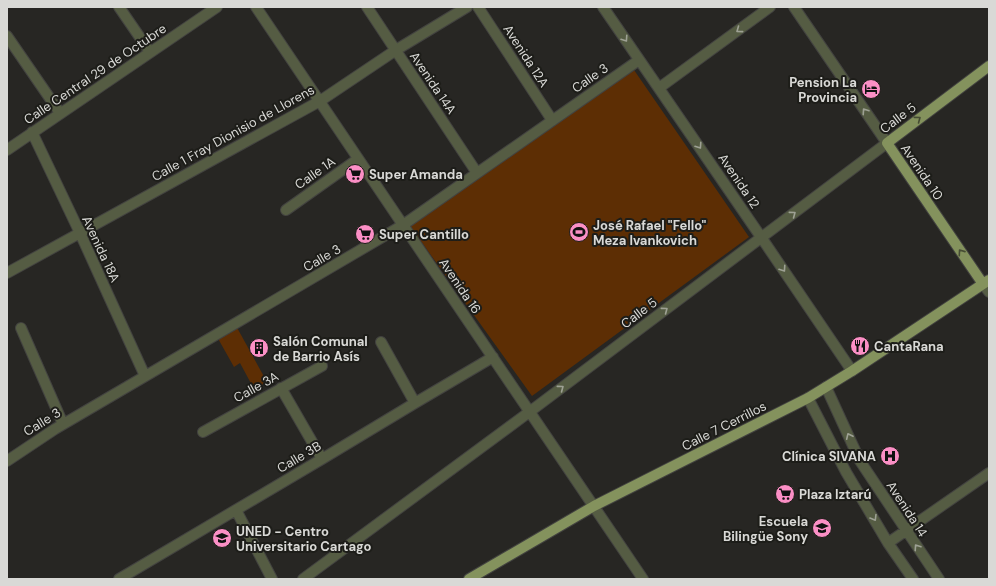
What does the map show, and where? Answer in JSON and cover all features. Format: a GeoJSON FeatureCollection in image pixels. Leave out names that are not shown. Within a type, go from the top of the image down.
{"type":"FeatureCollection","features":[{"type":"Feature","properties":{"kind":"main road","name":"Calle 5"},"geometry":{"type":"LineString","coordinates":[[887,143],[989,66]]}},
{"type":"Feature","properties":{"kind":"main road","name":"Avenida 10"},"geometry":{"type":"LineString","coordinates":[[887,143],[987,285]]}},
{"type":"Feature","properties":{"kind":"main road","name":"Calle 7 Cerrillos"},"geometry":{"type":"LineString","coordinates":[[469,579],[594,506],[808,398],[987,285]]}},
{"type":"Feature","properties":{"kind":"street"},"geometry":{"type":"LineString","coordinates":[[119,7],[150,52]]}},
{"type":"Feature","properties":{"kind":"street","name":"Calle Central 29 de Octubre"},"geometry":{"type":"LineString","coordinates":[[7,150],[217,7]]}},
{"type":"Feature","properties":{"kind":"street","name":"Avenida 16"},"geometry":{"type":"LineString","coordinates":[[256,7],[643,579]]}},
{"type":"Feature","properties":{"kind":"street","name":"Avenida 14A"},"geometry":{"type":"LineString","coordinates":[[367,7],[477,173]]}},
{"type":"Feature","properties":{"kind":"street","name":"Calle 1 Fray Dionisio de Llorens"},"geometry":{"type":"LineString","coordinates":[[7,273],[320,101],[396,50],[466,7]]}},
{"type":"Feature","properties":{"kind":"street","name":"Avenida 12A"},"geometry":{"type":"LineString","coordinates":[[478,7],[552,120]]}},
{"type":"Feature","properties":{"kind":"street","name":"Avenida 12"},"geometry":{"type":"LineString","coordinates":[[603,7],[852,371]]}},
{"type":"Feature","properties":{"kind":"street"},"geometry":{"type":"LineString","coordinates":[[659,88],[770,7]]}},
{"type":"Feature","properties":{"kind":"street","name":"Avenida 10"},"geometry":{"type":"LineString","coordinates":[[794,7],[887,143]]}},
{"type":"Feature","properties":{"kind":"street"},"geometry":{"type":"LineString","coordinates":[[7,36],[60,113]]}},
{"type":"Feature","properties":{"kind":"street","name":"Calle 3"},"geometry":{"type":"LineString","coordinates":[[7,461],[63,424],[403,225],[639,60]]}},
{"type":"Feature","properties":{"kind":"street","name":"Avenida 18A"},"geometry":{"type":"LineString","coordinates":[[32,132],[145,376]]}},
{"type":"Feature","properties":{"kind":"street","name":"Calle 5"},"geometry":{"type":"LineString","coordinates":[[303,579],[887,143]]}},
{"type":"Feature","properties":{"kind":"street","name":"Calle 1A"},"geometry":{"type":"LineString","coordinates":[[286,210],[358,159]]}},
{"type":"Feature","properties":{"kind":"street"},"geometry":{"type":"LineString","coordinates":[[21,328],[63,424]]}},
{"type":"Feature","properties":{"kind":"street"},"geometry":{"type":"LineString","coordinates":[[381,342],[415,402]]}},
{"type":"Feature","properties":{"kind":"street","name":"Calle 3B"},"geometry":{"type":"LineString","coordinates":[[118,579],[322,459],[415,402],[494,357]]}},
{"type":"Feature","properties":{"kind":"street","name":"Calle 3A"},"geometry":{"type":"LineString","coordinates":[[203,432],[322,366]]}},
{"type":"Feature","properties":{"kind":"street","name":"Avenida 14"},"geometry":{"type":"LineString","coordinates":[[826,387],[860,461],[939,579]]}},
{"type":"Feature","properties":{"kind":"street"},"geometry":{"type":"LineString","coordinates":[[281,388],[322,459]]}},
{"type":"Feature","properties":{"kind":"street"},"geometry":{"type":"LineString","coordinates":[[808,398],[846,472],[888,543],[913,579]]}},
{"type":"Feature","properties":{"kind":"street"},"geometry":{"type":"LineString","coordinates":[[888,543],[989,473]]}},
{"type":"Feature","properties":{"kind":"street"},"geometry":{"type":"LineString","coordinates":[[236,510],[272,579]]}},
{"type":"Feature","properties":{"kind":"shaded area"},"geometry":{"type":"Polygon","coordinates":[[[634,70],[749,237],[532,396],[410,226],[634,70]]]}},
{"type":"Feature","properties":{"kind":"shaded area"},"geometry":{"type":"Polygon","coordinates":[[[235,324],[267,382],[254,389],[240,363],[234,367],[216,335],[235,324]]]}},
{"type":"Feature","properties":{"kind":"place","name":"Pension La Provincia"},"geometry":{"type":"Point","coordinates":[871,89]}},
{"type":"Feature","properties":{"kind":"place","name":"Super Amanda"},"geometry":{"type":"Point","coordinates":[355,174]}},
{"type":"Feature","properties":{"kind":"place","name":"José Rafael \"Fello\" Meza Ivankovich"},"geometry":{"type":"Point","coordinates":[579,232]}},
{"type":"Feature","properties":{"kind":"place","name":"Super Cantillo"},"geometry":{"type":"Point","coordinates":[365,234]}},
{"type":"Feature","properties":{"kind":"place","name":"CantaRana"},"geometry":{"type":"Point","coordinates":[860,346]}},
{"type":"Feature","properties":{"kind":"place","name":"Salón Comunal de Barrio Asís"},"geometry":{"type":"Point","coordinates":[259,348]}},
{"type":"Feature","properties":{"kind":"place","name":"Clínica SIVANA"},"geometry":{"type":"Point","coordinates":[890,456]}},
{"type":"Feature","properties":{"kind":"place","name":"Plaza Iztarú"},"geometry":{"type":"Point","coordinates":[785,494]}},
{"type":"Feature","properties":{"kind":"place","name":"Escuela Bilingüe Sony"},"geometry":{"type":"Point","coordinates":[822,528]}},
{"type":"Feature","properties":{"kind":"place","name":"UNED - Centro Universitario Cartago"},"geometry":{"type":"Point","coordinates":[222,538]}}]}
